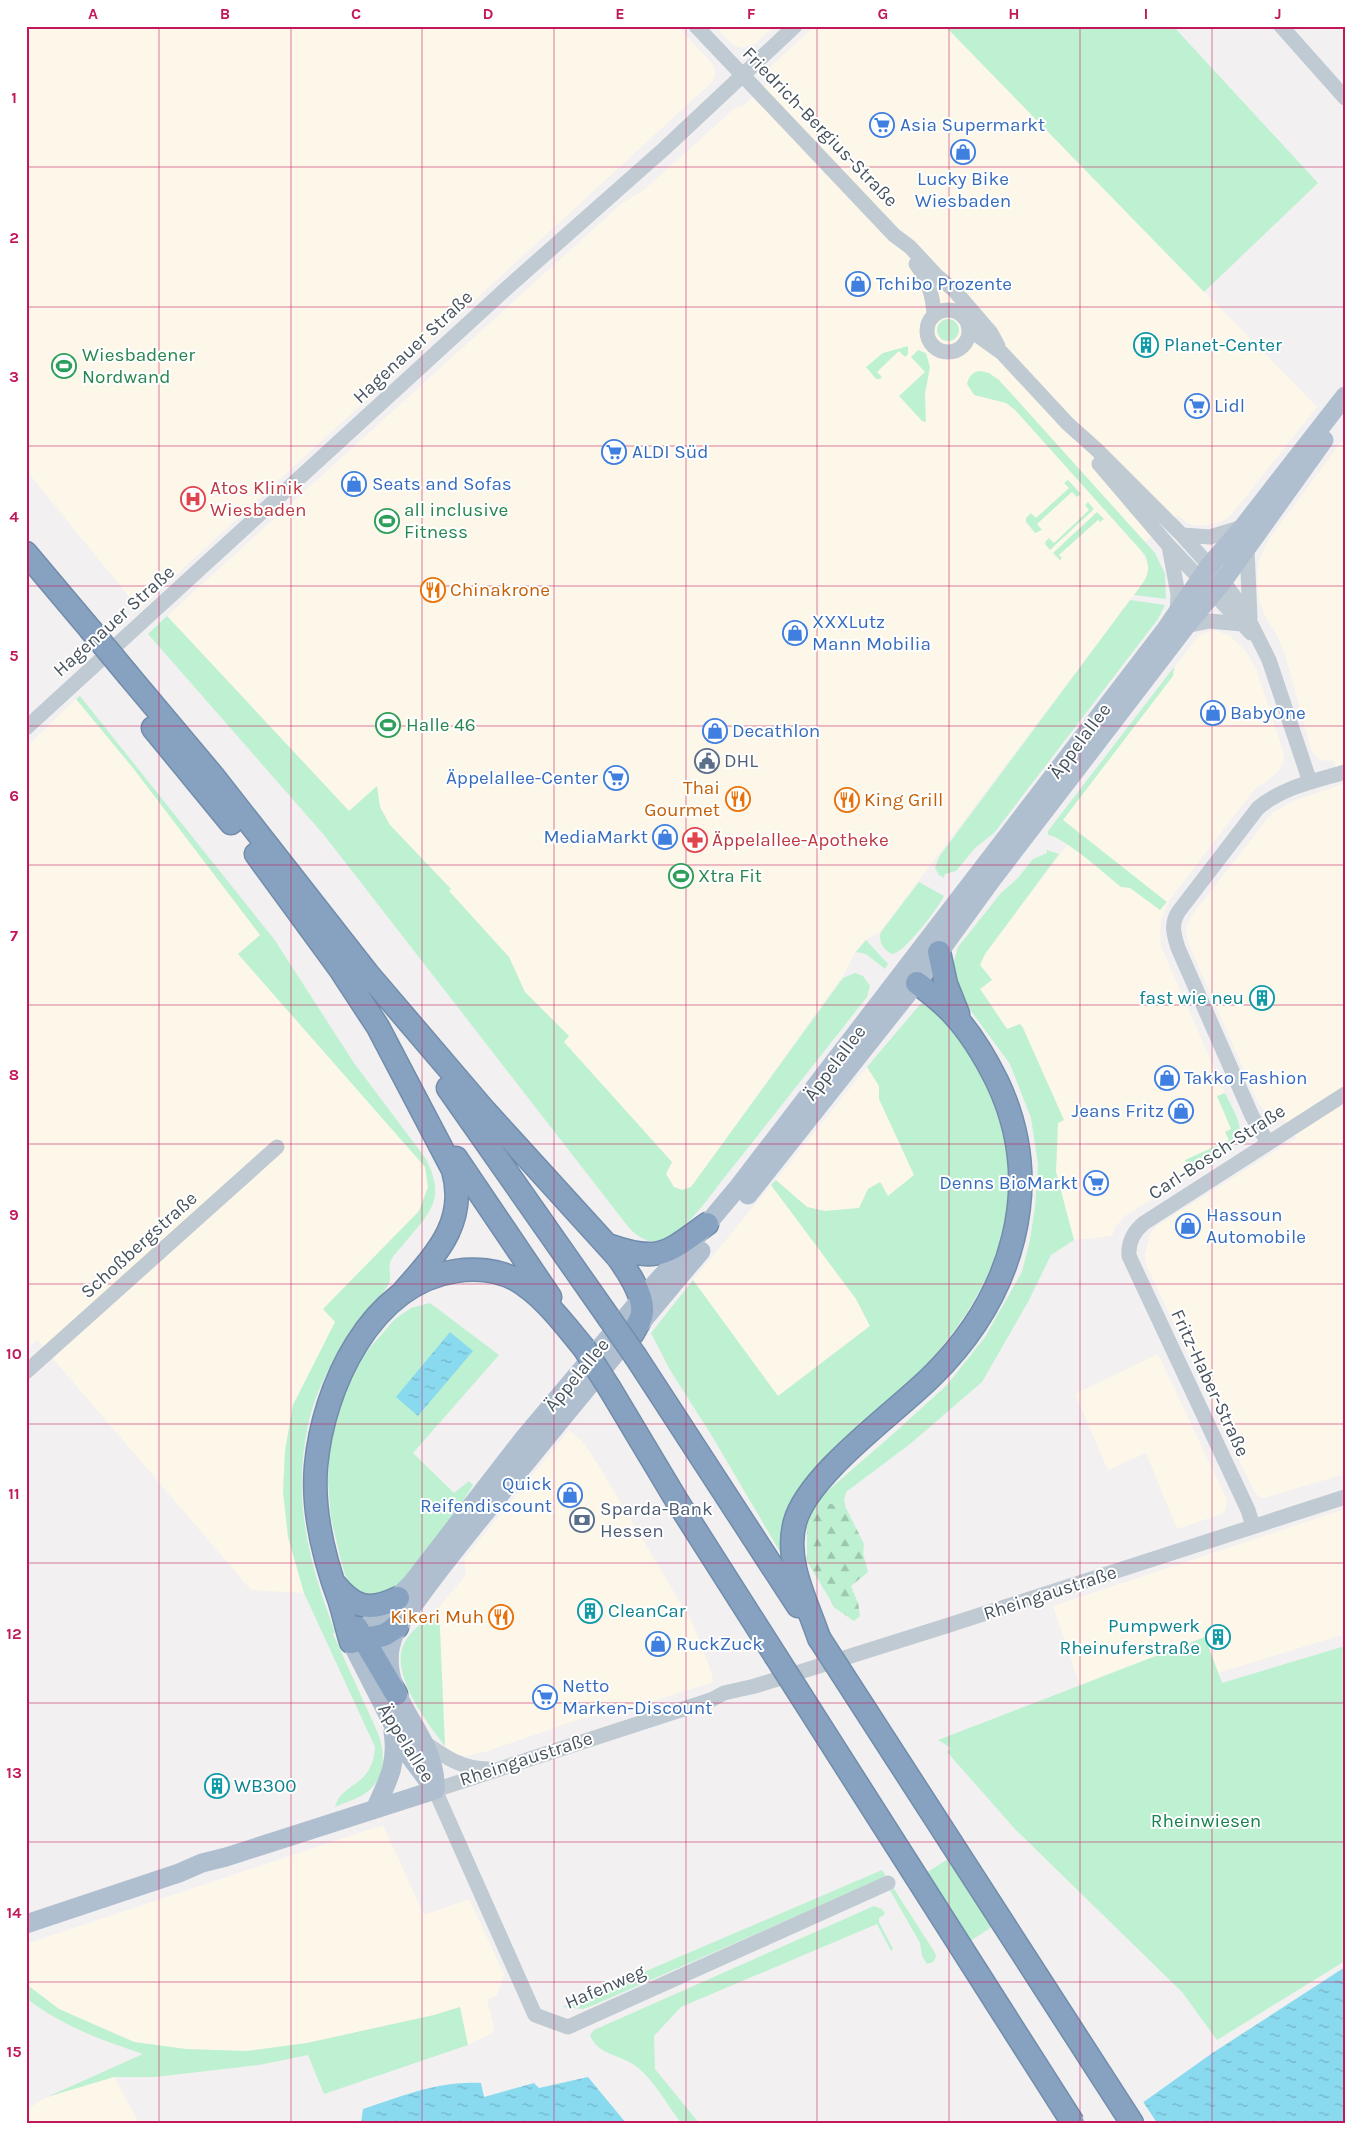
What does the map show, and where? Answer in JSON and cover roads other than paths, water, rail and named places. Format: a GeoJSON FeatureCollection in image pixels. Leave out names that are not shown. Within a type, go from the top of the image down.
{"type":"FeatureCollection","features":[{"type":"Feature","properties":{"kind":"highway"},"geometry":{"type":"LineString","coordinates":[[26,553],[85,634],[123,680],[253,850],[340,969],[378,1027],[453,1170],[458,1193],[453,1224],[446,1239],[404,1291],[382,1312],[362,1336],[350,1356],[332,1392],[323,1422],[316,1466],[316,1497],[322,1544],[333,1582],[341,1604],[358,1638],[396,1694]]}},
{"type":"Feature","properties":{"kind":"highway"},"geometry":{"type":"LineString","coordinates":[[26,576],[85,634]]}},
{"type":"Feature","properties":{"kind":"highway"},"geometry":{"type":"LineString","coordinates":[[123,680],[213,776],[368,974],[485,1111],[608,1245],[624,1266],[640,1300],[642,1312],[633,1333]]}},
{"type":"Feature","properties":{"kind":"highway"},"geometry":{"type":"LineString","coordinates":[[939,952],[946,984],[964,1026]]}},
{"type":"Feature","properties":{"kind":"highway"},"geometry":{"type":"LineString","coordinates":[[368,974],[636,1357],[1132,2123]]}},
{"type":"Feature","properties":{"kind":"highway"},"geometry":{"type":"LineString","coordinates":[[819,1638],[793,1561],[792,1534],[798,1511],[813,1489],[832,1468],[914,1394],[952,1354],[985,1308],[997,1286],[1006,1264],[1014,1235],[1020,1187],[1018,1139],[1006,1101],[983,1053],[964,1026],[948,1009],[910,978]]}},
{"type":"Feature","properties":{"kind":"highway"},"geometry":{"type":"LineString","coordinates":[[419,1105],[584,1348],[677,1501],[1073,2123]]}},
{"type":"Feature","properties":{"kind":"highway"},"geometry":{"type":"LineString","coordinates":[[608,1245],[646,1256],[657,1254],[682,1243],[708,1224]]}},
{"type":"Feature","properties":{"kind":"highway"},"geometry":{"type":"LineString","coordinates":[[404,1291],[420,1281],[446,1272],[476,1269],[502,1274],[514,1279],[538,1297],[584,1348]]}},
{"type":"Feature","properties":{"kind":"highway"},"geometry":{"type":"LineString","coordinates":[[333,1582],[348,1598],[365,1606],[379,1606],[398,1598]]}},
{"type":"Feature","properties":{"kind":"highway"},"geometry":{"type":"LineString","coordinates":[[358,1638],[384,1635],[397,1627]]}},
{"type":"Feature","properties":{"kind":"main road","name":"Äppelallee"},"geometry":{"type":"LineString","coordinates":[[435,1790],[416,1766],[392,1725],[358,1638],[398,1598],[445,1542],[512,1452],[640,1300],[708,1224],[910,978],[939,952],[1182,619],[1205,571],[1243,527],[1345,396]]}},
{"type":"Feature","properties":{"kind":"main road","name":"Äppelallee"},"geometry":{"type":"LineString","coordinates":[[435,1790],[435,1772],[425,1742],[396,1694],[392,1683],[389,1660],[397,1627],[446,1561],[778,1160],[910,978],[1182,619],[1218,587],[1345,413]]}},
{"type":"Feature","properties":{"kind":"main road"},"geometry":{"type":"LineString","coordinates":[[375,1809],[394,1762],[395,1745],[392,1725]]}},
{"type":"Feature","properties":{"kind":"main road","name":"Rheingaustraße"},"geometry":{"type":"LineString","coordinates":[[26,1924],[179,1873],[212,1866],[226,1857],[435,1790]]}},
{"type":"Feature","properties":{"kind":"street","name":"Friedrich-Bergius-Straße"},"geometry":{"type":"LineString","coordinates":[[696,26],[894,235],[926,278],[933,297],[934,315],[928,323],[927,329],[932,345],[948,352],[957,350],[964,345],[1002,353]]}},
{"type":"Feature","properties":{"kind":"street","name":"Hagenauer Straße"},"geometry":{"type":"LineString","coordinates":[[26,728],[508,287],[665,148],[794,26]]}},
{"type":"Feature","properties":{"kind":"street"},"geometry":{"type":"LineString","coordinates":[[1281,26],[1345,98]]}},
{"type":"Feature","properties":{"kind":"street","name":"Friedrich-Bergius-Straße"},"geometry":{"type":"LineString","coordinates":[[894,235],[910,247],[937,276],[954,290],[991,333],[1002,353]]}},
{"type":"Feature","properties":{"kind":"street","name":"Friedrich-Bergius-Straße"},"geometry":{"type":"LineString","coordinates":[[937,276],[953,310],[959,312],[967,320],[970,330],[1002,353],[1068,424],[1096,449],[1182,535],[1205,571],[1260,643],[1276,678],[1310,782]]}},
{"type":"Feature","properties":{"kind":"street"},"geometry":{"type":"LineString","coordinates":[[934,315],[943,310],[953,310]]}},
{"type":"Feature","properties":{"kind":"street"},"geometry":{"type":"LineString","coordinates":[[964,345],[970,330]]}},
{"type":"Feature","properties":{"kind":"street","name":"Friedrich-Bergius-Straße"},"geometry":{"type":"LineString","coordinates":[[1068,424],[1090,454],[1169,546],[1205,571]]}},
{"type":"Feature","properties":{"kind":"street"},"geometry":{"type":"LineString","coordinates":[[1182,535],[1210,537],[1243,527]]}},
{"type":"Feature","properties":{"kind":"street"},"geometry":{"type":"LineString","coordinates":[[1169,546],[1182,619],[1246,623],[1246,548]]}},
{"type":"Feature","properties":{"kind":"street"},"geometry":{"type":"LineString","coordinates":[[1268,1143],[1252,1116],[1178,948],[1173,934],[1173,925],[1178,912],[1258,808],[1276,795],[1310,782],[1345,772]]}},
{"type":"Feature","properties":{"kind":"street","name":"Carl-Bosch-Straße"},"geometry":{"type":"LineString","coordinates":[[1128,1256],[1130,1240],[1138,1228],[1345,1094]]}},
{"type":"Feature","properties":{"kind":"street","name":"Schoßbergstraße"},"geometry":{"type":"LineString","coordinates":[[26,1372],[277,1147]]}},
{"type":"Feature","properties":{"kind":"street","name":"Fritz-Haber-Straße"},"geometry":{"type":"LineString","coordinates":[[1128,1256],[1248,1510],[1253,1526]]}},
{"type":"Feature","properties":{"kind":"street","name":"Rheingaustraße"},"geometry":{"type":"LineString","coordinates":[[435,1790],[711,1700],[732,1691],[755,1686],[1345,1497]]}},
{"type":"Feature","properties":{"kind":"street"},"geometry":{"type":"LineString","coordinates":[[425,1742],[449,1759],[466,1767],[499,1768]]}},
{"type":"Feature","properties":{"kind":"street","name":"Hafenweg"},"geometry":{"type":"LineString","coordinates":[[435,1790],[535,2015],[568,2027],[888,1883]]}},
{"type":"Feature","properties":{"kind":"water"},"geometry":{"type":"Polygon","coordinates":[[[450,1332],[473,1351],[418,1416],[396,1397],[450,1332]]]}},
{"type":"Feature","properties":{"kind":"water"},"geometry":{"type":"Polygon","coordinates":[[[1345,1967],[1345,2123],[1114,2123],[1211,2054],[1345,1967]]]}},
{"type":"Feature","properties":{"kind":"water"},"geometry":{"type":"Polygon","coordinates":[[[588,2077],[626,2123],[361,2123],[363,2109],[436,2086],[481,2083],[484,2097],[534,2083],[539,2088],[588,2077]]]}},
{"type":"Feature","properties":{"kind":"place","name":"Asia Supermarkt"},"geometry":{"type":"Point","coordinates":[882,125]}},
{"type":"Feature","properties":{"kind":"place","name":"Lucky Bike Wiesbaden"},"geometry":{"type":"Point","coordinates":[963,152]}},
{"type":"Feature","properties":{"kind":"place","name":"Tchibo Prozente"},"geometry":{"type":"Point","coordinates":[858,284]}},
{"type":"Feature","properties":{"kind":"place","name":"Planet-Center"},"geometry":{"type":"Point","coordinates":[1146,345]}},
{"type":"Feature","properties":{"kind":"place","name":"Wiesbadener Nordwand"},"geometry":{"type":"Point","coordinates":[64,366]}},
{"type":"Feature","properties":{"kind":"place","name":"Lidl"},"geometry":{"type":"Point","coordinates":[1197,406]}},
{"type":"Feature","properties":{"kind":"place","name":"ALDI Süd"},"geometry":{"type":"Point","coordinates":[614,452]}},
{"type":"Feature","properties":{"kind":"place","name":"Seats and Sofas"},"geometry":{"type":"Point","coordinates":[354,484]}},
{"type":"Feature","properties":{"kind":"place","name":"Atos Klinik Wiesbaden"},"geometry":{"type":"Point","coordinates":[193,499]}},
{"type":"Feature","properties":{"kind":"place","name":"all inclusive Fitness"},"geometry":{"type":"Point","coordinates":[387,521]}},
{"type":"Feature","properties":{"kind":"place","name":"Chinakrone"},"geometry":{"type":"Point","coordinates":[433,590]}},
{"type":"Feature","properties":{"kind":"place","name":"XXXLutz Mann Mobilia"},"geometry":{"type":"Point","coordinates":[795,633]}},
{"type":"Feature","properties":{"kind":"place","name":"BabyOne"},"geometry":{"type":"Point","coordinates":[1213,713]}},
{"type":"Feature","properties":{"kind":"place","name":"Halle 46"},"geometry":{"type":"Point","coordinates":[388,725]}},
{"type":"Feature","properties":{"kind":"place","name":"Decathlon"},"geometry":{"type":"Point","coordinates":[715,731]}},
{"type":"Feature","properties":{"kind":"place","name":"DHL"},"geometry":{"type":"Point","coordinates":[707,761]}},
{"type":"Feature","properties":{"kind":"place","name":"Äppelallee-Center"},"geometry":{"type":"Point","coordinates":[616,778]}},
{"type":"Feature","properties":{"kind":"place","name":"Thai Gourmet"},"geometry":{"type":"Point","coordinates":[738,799]}},
{"type":"Feature","properties":{"kind":"place","name":"King Grill"},"geometry":{"type":"Point","coordinates":[847,800]}},
{"type":"Feature","properties":{"kind":"place","name":"MediaMarkt"},"geometry":{"type":"Point","coordinates":[665,837]}},
{"type":"Feature","properties":{"kind":"place","name":"Äppelallee-Apotheke"},"geometry":{"type":"Point","coordinates":[695,840]}},
{"type":"Feature","properties":{"kind":"place","name":"Xtra Fit"},"geometry":{"type":"Point","coordinates":[681,876]}},
{"type":"Feature","properties":{"kind":"place","name":"fast wie neu"},"geometry":{"type":"Point","coordinates":[1262,998]}},
{"type":"Feature","properties":{"kind":"place","name":"Takko Fashion"},"geometry":{"type":"Point","coordinates":[1167,1078]}},
{"type":"Feature","properties":{"kind":"place","name":"Jeans Fritz"},"geometry":{"type":"Point","coordinates":[1181,1111]}},
{"type":"Feature","properties":{"kind":"place","name":"Denns BioMarkt"},"geometry":{"type":"Point","coordinates":[1096,1183]}},
{"type":"Feature","properties":{"kind":"place","name":"Hassoun Automobile"},"geometry":{"type":"Point","coordinates":[1188,1226]}},
{"type":"Feature","properties":{"kind":"place","name":"Quick Reifendiscount"},"geometry":{"type":"Point","coordinates":[570,1495]}},
{"type":"Feature","properties":{"kind":"place","name":"Sparda-Bank Hessen"},"geometry":{"type":"Point","coordinates":[582,1520]}},
{"type":"Feature","properties":{"kind":"place","name":"CleanCar"},"geometry":{"type":"Point","coordinates":[590,1611]}},
{"type":"Feature","properties":{"kind":"place","name":"Kikeri Muh"},"geometry":{"type":"Point","coordinates":[501,1617]}},
{"type":"Feature","properties":{"kind":"place","name":"Pumpwerk Rheinuferstraße"},"geometry":{"type":"Point","coordinates":[1218,1637]}},
{"type":"Feature","properties":{"kind":"place","name":"RuckZuck"},"geometry":{"type":"Point","coordinates":[658,1644]}},
{"type":"Feature","properties":{"kind":"place","name":"Netto Marken-Discount"},"geometry":{"type":"Point","coordinates":[545,1697]}},
{"type":"Feature","properties":{"kind":"place","name":"WB300"},"geometry":{"type":"Point","coordinates":[217,1786]}},
{"type":"Feature","properties":{"kind":"park label","name":"Rheinwiesen"},"geometry":{"type":"Point","coordinates":[1206,1821]}}]}
